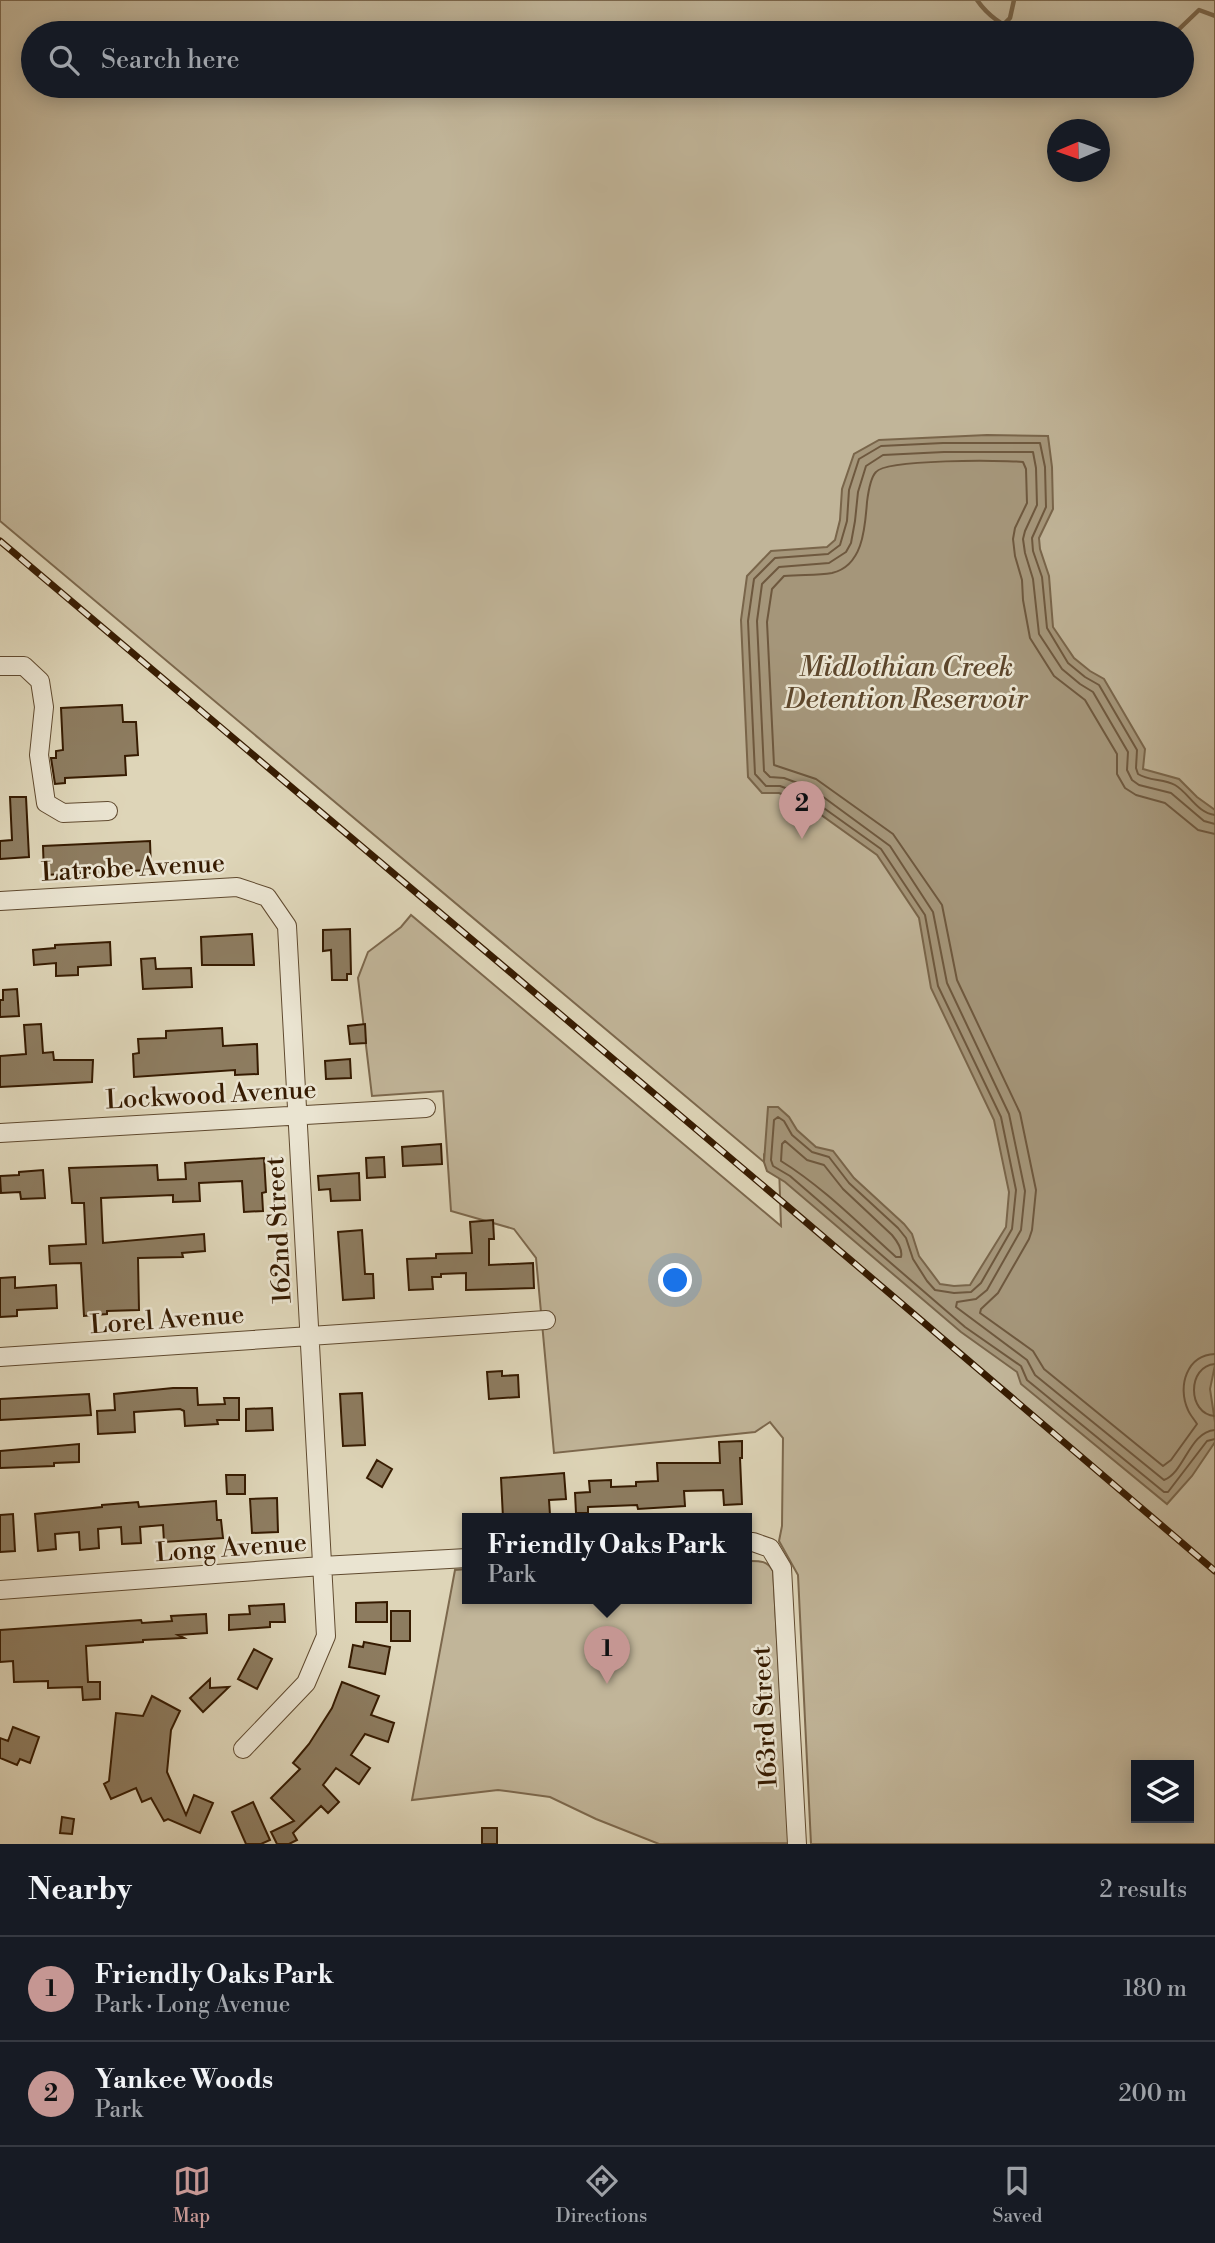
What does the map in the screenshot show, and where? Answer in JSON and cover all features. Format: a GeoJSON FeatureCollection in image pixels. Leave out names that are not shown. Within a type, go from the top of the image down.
{"type":"FeatureCollection","features":[{"type":"Feature","properties":{"kind":"street"},"geometry":{"type":"LineString","coordinates":[[0,666],[24,666],[40,681],[44,707],[39,755],[46,803],[63,813],[108,811]]}},
{"type":"Feature","properties":{"kind":"street","name":"Latrobe Avenue"},"geometry":{"type":"LineString","coordinates":[[0,901],[237,887],[267,897]]}},
{"type":"Feature","properties":{"kind":"street","name":"162nd Street"},"geometry":{"type":"LineString","coordinates":[[243,1749],[306,1683],[326,1636],[287,926],[267,897]]}},
{"type":"Feature","properties":{"kind":"street","name":"Lockwood Avenue"},"geometry":{"type":"LineString","coordinates":[[0,1133],[426,1108]]}},
{"type":"Feature","properties":{"kind":"street","name":"Lorel Avenue"},"geometry":{"type":"LineString","coordinates":[[0,1357],[546,1320]]}},
{"type":"Feature","properties":{"kind":"street","name":"163rd Street"},"geometry":{"type":"LineString","coordinates":[[752,1542],[770,1548],[782,1568],[797,1844]]}},
{"type":"Feature","properties":{"kind":"street","name":"Long Avenue"},"geometry":{"type":"LineString","coordinates":[[0,1590],[462,1558]]}},
{"type":"Feature","properties":{"kind":"shaded area"},"geometry":{"type":"Polygon","coordinates":[[[0,0],[1215,0],[1215,1844],[811,1844],[798,1575],[779,1541],[782,1526],[783,1438],[770,1422],[755,1432],[554,1453],[536,1258],[514,1229],[451,1211],[443,1091],[372,1096],[358,978],[368,952],[401,927],[411,915],[781,1226],[779,1166],[764,1155],[764,1162],[0,521],[0,0]]]}},
{"type":"Feature","properties":{"kind":"shaded area"},"geometry":{"type":"Polygon","coordinates":[[[752,1561],[759,1561],[771,1567],[789,1843],[659,1844],[550,1797],[498,1790],[412,1800],[455,1570],[462,1569],[462,1604],[752,1604],[752,1561]]]}},
{"type":"Feature","properties":{"kind":"water","name":"Midlothian Creek Detention Reservoir"},"geometry":{"type":"Polygon","coordinates":[[[987,435],[1048,436],[1053,509],[1039,538],[1049,576],[1053,627],[1074,658],[1104,679],[1145,749],[1143,769],[1179,779],[1215,810],[1215,1365],[1210,1389],[1215,1442],[1192,1476],[1167,1504],[1021,1384],[1017,1372],[961,1332],[785,1182],[767,1171],[764,1162],[768,1107],[778,1107],[816,1147],[833,1151],[854,1178],[904,1224],[912,1234],[919,1256],[940,1284],[970,1285],[1006,1227],[1009,1192],[994,1120],[931,988],[919,918],[877,855],[803,802],[779,793],[762,793],[748,777],[741,620],[747,576],[771,551],[827,547],[835,540],[840,520],[842,489],[854,454],[879,440],[987,435]]]}},
{"type":"Feature","properties":{"kind":"building"},"geometry":{"type":"Polygon","coordinates":[[[122,705],[123,722],[136,722],[138,755],[125,756],[126,775],[65,778],[65,783],[55,784],[51,758],[56,758],[56,751],[63,750],[61,708],[122,705]]]}},
{"type":"Feature","properties":{"kind":"building"},"geometry":{"type":"Polygon","coordinates":[[[10,797],[26,797],[29,857],[0,859],[0,841],[12,840],[10,797]]]}},
{"type":"Feature","properties":{"kind":"building"},"geometry":{"type":"Polygon","coordinates":[[[150,841],[151,870],[44,875],[43,846],[150,841]]]}},
{"type":"Feature","properties":{"kind":"building"},"geometry":{"type":"Polygon","coordinates":[[[350,929],[351,974],[347,974],[347,980],[332,980],[331,950],[323,951],[323,930],[350,929]]]}},
{"type":"Feature","properties":{"kind":"building"},"geometry":{"type":"Polygon","coordinates":[[[252,934],[254,965],[202,965],[201,937],[252,934]]]}},
{"type":"Feature","properties":{"kind":"building"},"geometry":{"type":"Polygon","coordinates":[[[110,942],[111,965],[78,967],[78,975],[56,976],[56,963],[34,965],[33,950],[55,948],[55,945],[110,942]]]}},
{"type":"Feature","properties":{"kind":"building"},"geometry":{"type":"Polygon","coordinates":[[[155,958],[156,969],[191,968],[192,987],[143,989],[141,959],[155,958]]]}},
{"type":"Feature","properties":{"kind":"building"},"geometry":{"type":"Polygon","coordinates":[[[17,989],[19,1016],[0,1017],[3,990],[17,989]]]}},
{"type":"Feature","properties":{"kind":"building"},"geometry":{"type":"Polygon","coordinates":[[[41,1024],[43,1053],[53,1052],[54,1060],[93,1060],[92,1082],[0,1087],[0,1056],[26,1054],[24,1025],[41,1024]]]}},
{"type":"Feature","properties":{"kind":"building"},"geometry":{"type":"Polygon","coordinates":[[[365,1024],[366,1043],[350,1044],[348,1026],[365,1024]]]}},
{"type":"Feature","properties":{"kind":"building"},"geometry":{"type":"Polygon","coordinates":[[[222,1028],[223,1046],[257,1044],[258,1074],[235,1075],[235,1070],[134,1077],[133,1054],[139,1053],[138,1039],[166,1038],[166,1031],[222,1028]]]}},
{"type":"Feature","properties":{"kind":"building"},"geometry":{"type":"Polygon","coordinates":[[[350,1059],[351,1078],[326,1079],[325,1061],[350,1059]]]}},
{"type":"Feature","properties":{"kind":"building"},"geometry":{"type":"Polygon","coordinates":[[[441,1144],[442,1164],[403,1166],[402,1147],[441,1144]]]}},
{"type":"Feature","properties":{"kind":"building"},"geometry":{"type":"Polygon","coordinates":[[[384,1157],[385,1177],[367,1178],[366,1158],[384,1157]]]}},
{"type":"Feature","properties":{"kind":"building"},"geometry":{"type":"Polygon","coordinates":[[[264,1158],[266,1192],[262,1193],[263,1211],[244,1212],[242,1181],[199,1183],[200,1201],[173,1202],[173,1195],[101,1198],[103,1243],[204,1234],[205,1251],[182,1253],[183,1257],[138,1258],[139,1310],[107,1311],[107,1314],[84,1316],[81,1263],[50,1264],[49,1246],[86,1244],[84,1203],[72,1203],[69,1168],[157,1165],[158,1180],[186,1179],[185,1163],[264,1158]]]}},
{"type":"Feature","properties":{"kind":"building"},"geometry":{"type":"Polygon","coordinates":[[[43,1170],[45,1198],[21,1199],[20,1192],[1,1193],[0,1176],[43,1170]]]}},
{"type":"Feature","properties":{"kind":"building"},"geometry":{"type":"Polygon","coordinates":[[[359,1173],[360,1200],[331,1201],[330,1189],[319,1190],[318,1176],[359,1173]]]}},
{"type":"Feature","properties":{"kind":"building"},"geometry":{"type":"Polygon","coordinates":[[[493,1220],[494,1239],[489,1239],[489,1265],[533,1263],[534,1288],[466,1290],[466,1273],[441,1274],[441,1277],[432,1277],[433,1289],[409,1290],[407,1259],[436,1258],[436,1254],[472,1253],[470,1222],[493,1220]]]}},
{"type":"Feature","properties":{"kind":"building"},"geometry":{"type":"Polygon","coordinates":[[[362,1230],[365,1274],[373,1274],[374,1298],[343,1300],[338,1232],[362,1230]]]}},
{"type":"Feature","properties":{"kind":"building"},"geometry":{"type":"Polygon","coordinates":[[[15,1277],[15,1288],[56,1285],[57,1308],[17,1310],[17,1316],[0,1317],[0,1278],[15,1277]]]}},
{"type":"Feature","properties":{"kind":"building"},"geometry":{"type":"Polygon","coordinates":[[[502,1371],[502,1376],[518,1375],[519,1397],[489,1399],[487,1372],[502,1371]]]}},
{"type":"Feature","properties":{"kind":"building"},"geometry":{"type":"Polygon","coordinates":[[[197,1388],[198,1405],[225,1404],[224,1398],[239,1398],[239,1420],[217,1420],[218,1424],[185,1426],[184,1411],[180,1409],[134,1412],[135,1432],[98,1434],[97,1411],[115,1410],[114,1394],[197,1388]]]}},
{"type":"Feature","properties":{"kind":"building"},"geometry":{"type":"Polygon","coordinates":[[[362,1393],[365,1445],[343,1446],[340,1394],[362,1393]]]}},
{"type":"Feature","properties":{"kind":"building"},"geometry":{"type":"Polygon","coordinates":[[[89,1394],[91,1415],[0,1420],[0,1399],[89,1394]]]}},
{"type":"Feature","properties":{"kind":"building"},"geometry":{"type":"Polygon","coordinates":[[[272,1408],[273,1430],[246,1431],[246,1409],[272,1408]]]}},
{"type":"Feature","properties":{"kind":"building"},"geometry":{"type":"Polygon","coordinates":[[[742,1441],[742,1504],[724,1505],[723,1490],[684,1491],[685,1506],[638,1509],[637,1505],[588,1507],[588,1513],[576,1513],[575,1493],[590,1492],[589,1481],[611,1480],[611,1487],[636,1486],[636,1482],[658,1481],[657,1463],[720,1463],[719,1442],[742,1441]]]}},
{"type":"Feature","properties":{"kind":"building"},"geometry":{"type":"Polygon","coordinates":[[[79,1444],[79,1462],[0,1468],[0,1451],[79,1444]]]}},
{"type":"Feature","properties":{"kind":"building"},"geometry":{"type":"Polygon","coordinates":[[[377,1460],[392,1469],[382,1487],[367,1478],[377,1460]]]}},
{"type":"Feature","properties":{"kind":"building"},"geometry":{"type":"Polygon","coordinates":[[[564,1473],[566,1499],[549,1500],[550,1513],[503,1513],[501,1478],[564,1473]]]}},
{"type":"Feature","properties":{"kind":"building"},"geometry":{"type":"Polygon","coordinates":[[[226,1475],[245,1475],[245,1494],[227,1494],[226,1475]]]}},
{"type":"Feature","properties":{"kind":"building"},"geometry":{"type":"Polygon","coordinates":[[[277,1498],[278,1532],[252,1533],[250,1499],[277,1498]]]}},
{"type":"Feature","properties":{"kind":"building"},"geometry":{"type":"Polygon","coordinates":[[[216,1501],[217,1520],[221,1520],[223,1538],[164,1542],[163,1525],[140,1527],[141,1543],[122,1544],[121,1527],[98,1529],[99,1548],[80,1550],[79,1532],[55,1534],[56,1549],[38,1551],[35,1514],[138,1502],[139,1507],[216,1501]]]}},
{"type":"Feature","properties":{"kind":"building"},"geometry":{"type":"Polygon","coordinates":[[[13,1514],[15,1551],[0,1552],[0,1515],[13,1514]]]}},
{"type":"Feature","properties":{"kind":"building"},"geometry":{"type":"Polygon","coordinates":[[[387,1602],[387,1622],[356,1622],[356,1603],[387,1602]]]}},
{"type":"Feature","properties":{"kind":"building"},"geometry":{"type":"Polygon","coordinates":[[[284,1604],[285,1622],[270,1622],[270,1627],[229,1630],[229,1615],[250,1614],[249,1606],[284,1604]]]}},
{"type":"Feature","properties":{"kind":"building"},"geometry":{"type":"Polygon","coordinates":[[[391,1611],[410,1611],[410,1641],[391,1641],[391,1611]]]}},
{"type":"Feature","properties":{"kind":"building"},"geometry":{"type":"Polygon","coordinates":[[[206,1614],[207,1633],[178,1635],[184,1638],[86,1646],[88,1682],[100,1682],[100,1699],[83,1700],[82,1687],[48,1688],[48,1681],[14,1682],[13,1661],[0,1662],[0,1630],[141,1620],[142,1623],[172,1621],[171,1616],[206,1614]]]}},
{"type":"Feature","properties":{"kind":"building"},"geometry":{"type":"Polygon","coordinates":[[[364,1642],[390,1647],[385,1674],[349,1667],[353,1645],[363,1647],[364,1642]]]}},
{"type":"Feature","properties":{"kind":"building"},"geometry":{"type":"Polygon","coordinates":[[[254,1649],[272,1659],[257,1689],[238,1679],[254,1649]]]}},
{"type":"Feature","properties":{"kind":"building"},"geometry":{"type":"Polygon","coordinates":[[[210,1679],[210,1688],[229,1687],[203,1712],[190,1698],[210,1679]]]}},
{"type":"Feature","properties":{"kind":"building"},"geometry":{"type":"Polygon","coordinates":[[[342,1682],[379,1696],[371,1715],[394,1723],[388,1742],[365,1734],[351,1755],[370,1768],[359,1784],[336,1768],[323,1785],[339,1802],[328,1813],[321,1806],[293,1833],[297,1840],[289,1844],[277,1844],[271,1832],[294,1821],[271,1798],[300,1769],[293,1763],[332,1708],[342,1682]]]}},
{"type":"Feature","properties":{"kind":"building"},"geometry":{"type":"Polygon","coordinates":[[[152,1696],[180,1711],[171,1730],[167,1772],[186,1815],[194,1795],[213,1803],[200,1833],[168,1819],[164,1821],[151,1798],[142,1802],[136,1788],[111,1799],[104,1784],[109,1781],[116,1713],[143,1716],[152,1696]]]}},
{"type":"Feature","properties":{"kind":"building"},"geometry":{"type":"Polygon","coordinates":[[[13,1727],[39,1737],[30,1763],[20,1759],[17,1765],[0,1758],[0,1738],[8,1741],[13,1727]]]}},
{"type":"Feature","properties":{"kind":"building"},"geometry":{"type":"Polygon","coordinates":[[[253,1802],[270,1840],[261,1844],[246,1844],[232,1812],[253,1802]]]}},
{"type":"Feature","properties":{"kind":"building"},"geometry":{"type":"Polygon","coordinates":[[[62,1817],[74,1819],[72,1834],[60,1833],[62,1817]]]}},
{"type":"Feature","properties":{"kind":"building"},"geometry":{"type":"Polygon","coordinates":[[[482,1828],[497,1828],[497,1844],[482,1844],[482,1828]]]}},
{"type":"Feature","properties":{"kind":"waterway"},"geometry":{"type":"LineString","coordinates":[[977,0],[998,21]]}},
{"type":"Feature","properties":{"kind":"waterway"},"geometry":{"type":"LineString","coordinates":[[1007,21],[1014,0]]}},
{"type":"Feature","properties":{"kind":"waterway"},"geometry":{"type":"LineString","coordinates":[[1188,21],[1199,10],[1215,16]]}},
{"type":"Feature","properties":{"kind":"railway"},"geometry":{"type":"LineString","coordinates":[[0,541],[1215,1571]]}},
{"type":"Feature","properties":{"kind":"place","name":"Yankee Woods"},"geometry":{"type":"Point","coordinates":[802,839]}},
{"type":"Feature","properties":{"kind":"place","name":"Friendly Oaks Park"},"geometry":{"type":"Point","coordinates":[607,1684]}}]}
